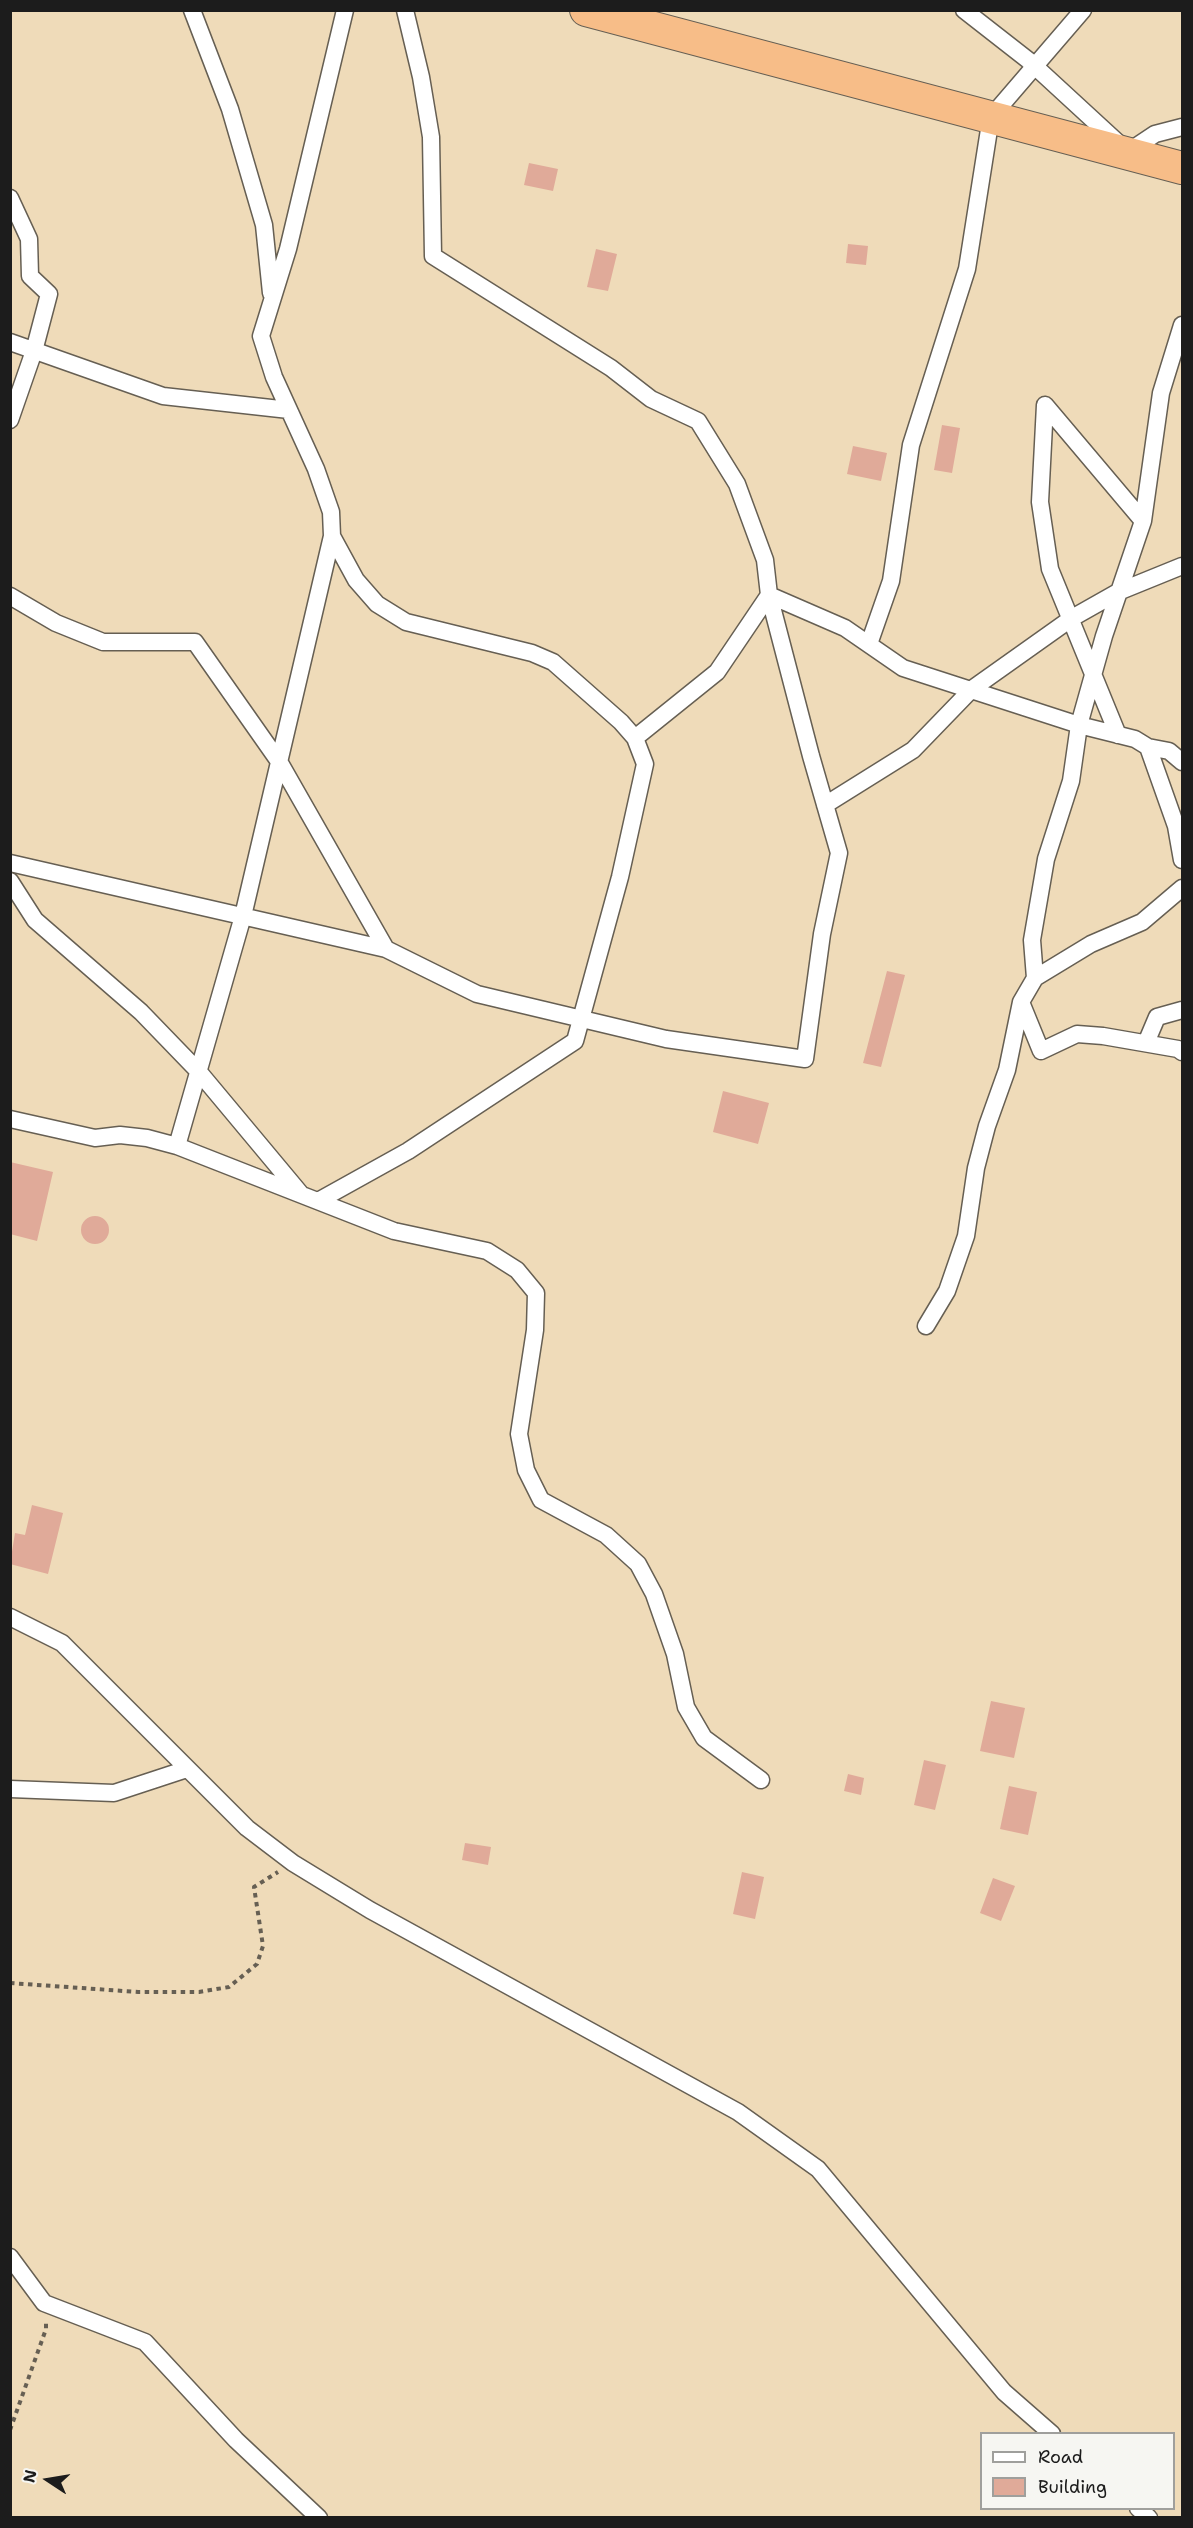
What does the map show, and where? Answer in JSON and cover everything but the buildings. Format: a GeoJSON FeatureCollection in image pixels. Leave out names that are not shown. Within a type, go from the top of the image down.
{"type":"FeatureCollection","features":[{"type":"Feature","properties":{"kind":"highway"},"geometry":{"type":"LineString","coordinates":[[586,10],[1182,168]]}},
{"type":"Feature","properties":{"kind":"street"},"geometry":{"type":"LineString","coordinates":[[192,10],[230,109],[264,225],[271,300]]}},
{"type":"Feature","properties":{"kind":"street"},"geometry":{"type":"LineString","coordinates":[[177,1146],[243,916],[332,536],[332,513],[316,469],[274,377],[261,336],[288,249],[345,10]]}},
{"type":"Feature","properties":{"kind":"street"},"geometry":{"type":"LineString","coordinates":[[10,863],[386,949],[477,993],[581,1020],[666,1039],[805,1059],[822,934],[839,853],[769,595],[765,560],[738,484],[698,421],[651,399],[611,368],[433,256],[431,137],[421,76],[405,10]]}},
{"type":"Feature","properties":{"kind":"street"},"geometry":{"type":"LineString","coordinates":[[964,10],[1036,67],[1128,152],[1155,134],[1182,127]]}},
{"type":"Feature","properties":{"kind":"street"},"geometry":{"type":"LineString","coordinates":[[869,644],[891,581],[911,445],[967,269],[991,117],[1083,10]]}},
{"type":"Feature","properties":{"kind":"street"},"geometry":{"type":"LineString","coordinates":[[10,198],[29,239],[30,276],[48,294],[34,351],[10,420]]}},
{"type":"Feature","properties":{"kind":"street"},"geometry":{"type":"LineString","coordinates":[[1035,978],[1032,940],[1046,859],[1071,781],[1079,725],[1093,674],[1143,521],[1161,393],[1182,325]]}},
{"type":"Feature","properties":{"kind":"street"},"geometry":{"type":"LineString","coordinates":[[10,342],[163,396],[289,410]]}},
{"type":"Feature","properties":{"kind":"street"},"geometry":{"type":"LineString","coordinates":[[1118,735],[1050,569],[1040,502],[1045,405],[1143,521]]}},
{"type":"Feature","properties":{"kind":"street"},"geometry":{"type":"LineString","coordinates":[[310,1198],[408,1151],[575,1041],[620,877],[645,764],[635,738],[621,722],[553,662],[532,653],[406,622],[377,604],[356,580],[332,536]]}},
{"type":"Feature","properties":{"kind":"street"},"geometry":{"type":"LineString","coordinates":[[825,805],[913,750],[972,689],[1072,618],[1118,592],[1182,566]]}},
{"type":"Feature","properties":{"kind":"street"},"geometry":{"type":"LineString","coordinates":[[769,595],[845,628],[903,668],[1079,725],[1135,739],[1148,747],[1169,752],[1182,762]]}},
{"type":"Feature","properties":{"kind":"street"},"geometry":{"type":"LineString","coordinates":[[635,738],[717,672],[769,595]]}},
{"type":"Feature","properties":{"kind":"street"},"geometry":{"type":"LineString","coordinates":[[10,596],[56,623],[103,642],[195,642],[280,763],[386,949]]}},
{"type":"Feature","properties":{"kind":"street"},"geometry":{"type":"LineString","coordinates":[[1148,747],[1176,826],[1182,860]]}},
{"type":"Feature","properties":{"kind":"street"},"geometry":{"type":"LineString","coordinates":[[10,881],[35,920],[141,1012],[199,1072],[310,1198]]}},
{"type":"Feature","properties":{"kind":"street"},"geometry":{"type":"LineString","coordinates":[[926,1326],[947,1291],[966,1236],[976,1168],[987,1125],[1007,1070],[1021,1002],[1035,978],[1091,944],[1142,922],[1182,888]]}},
{"type":"Feature","properties":{"kind":"street"},"geometry":{"type":"LineString","coordinates":[[1021,1002],[1041,1051],[1077,1034],[1146,1043],[1182,1052]]}},
{"type":"Feature","properties":{"kind":"street"},"geometry":{"type":"LineString","coordinates":[[1146,1043],[1157,1017],[1182,1010]]}},
{"type":"Feature","properties":{"kind":"street"},"geometry":{"type":"LineString","coordinates":[[10,1119],[94,1138],[120,1135],[147,1138],[177,1146],[394,1231],[487,1251],[517,1270],[536,1293],[535,1330],[519,1434],[526,1470],[541,1500],[606,1535],[638,1564],[654,1594],[675,1654],[686,1707],[704,1738],[761,1780]]}},
{"type":"Feature","properties":{"kind":"street"},"geometry":{"type":"LineString","coordinates":[[10,1617],[62,1644],[247,1828],[293,1863],[370,1910],[738,2112],[819,2169],[1004,2392],[1051,2432]]}},
{"type":"Feature","properties":{"kind":"street"},"geometry":{"type":"LineString","coordinates":[[10,1789],[114,1793],[187,1769]]}},
{"type":"Feature","properties":{"kind":"street"},"geometry":{"type":"LineString","coordinates":[[10,2257],[44,2303],[145,2342],[236,2440],[319,2517]]}},
{"type":"Feature","properties":{"kind":"path"},"geometry":{"type":"LineString","coordinates":[[10,1983],[138,1992],[199,1992],[229,1987],[257,1964],[263,1946],[254,1887],[293,1863]]}},
{"type":"Feature","properties":{"kind":"path"},"geometry":{"type":"LineString","coordinates":[[10,2430],[46,2329],[44,2303]]}}]}
